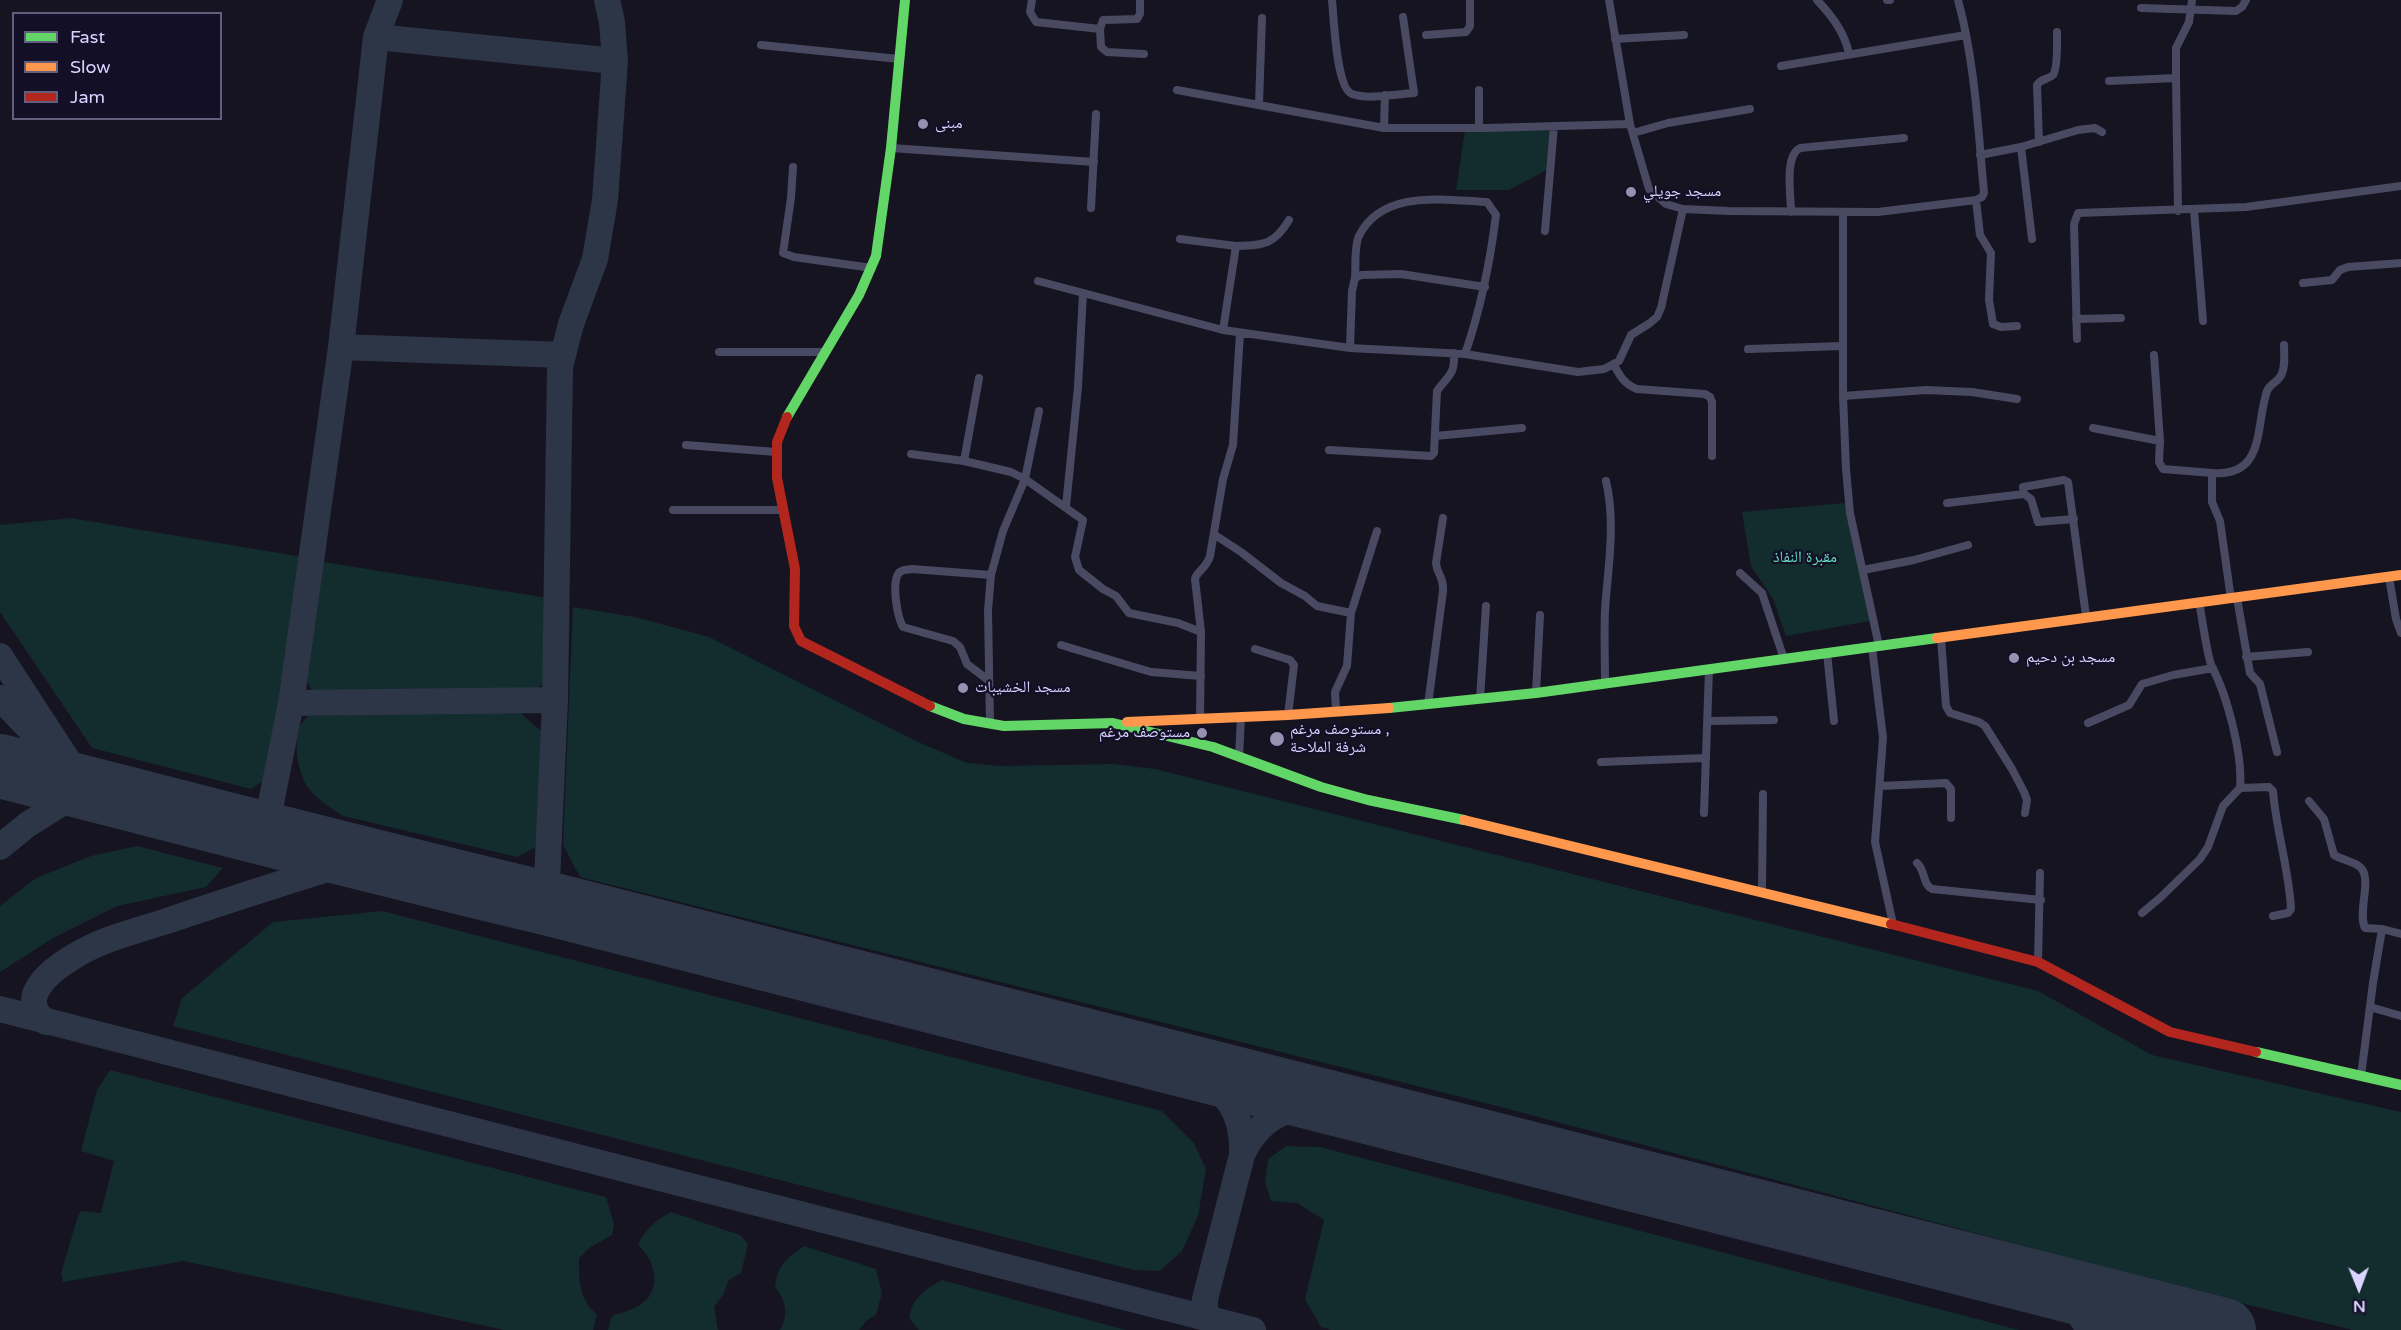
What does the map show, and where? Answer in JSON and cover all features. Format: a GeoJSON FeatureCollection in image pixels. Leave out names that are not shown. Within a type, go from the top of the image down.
{"type":"FeatureCollection","features":[{"type":"Feature","properties":{"kind":"main road"},"geometry":{"type":"LineString","coordinates":[[905,0],[891,148],[881,229],[872,268],[787,416],[777,442],[777,478],[795,569],[795,632],[801,640],[941,711],[990,724],[1030,727],[1288,715],[1428,705],[1605,684],[2401,574]]}},
{"type":"Feature","properties":{"kind":"main road"},"geometry":{"type":"LineString","coordinates":[[1113,723],[1213,747],[1321,787],[1368,800],[1456,818],[1761,891],[2038,962],[2170,1032],[2401,1085]]}},
{"type":"Feature","properties":{"kind":"street"},"geometry":{"type":"LineString","coordinates":[[1032,0],[1030,12],[1036,22],[1100,29]]}},
{"type":"Feature","properties":{"kind":"street"},"geometry":{"type":"LineString","coordinates":[[1140,0],[1140,15],[1137,18],[1103,20],[1100,29],[1101,47],[1104,51],[1144,54]]}},
{"type":"Feature","properties":{"kind":"street"},"geometry":{"type":"LineString","coordinates":[[1332,0],[1344,86],[1346,91],[1357,95],[1414,93],[1403,17]]}},
{"type":"Feature","properties":{"kind":"street"},"geometry":{"type":"LineString","coordinates":[[1426,35],[1466,32],[1470,26],[1470,0]]}},
{"type":"Feature","properties":{"kind":"street"},"geometry":{"type":"LineString","coordinates":[[1609,0],[1630,124],[1649,189],[1665,204],[1683,209],[1791,212],[1878,212],[1976,200],[1983,197],[1966,35],[1958,0]]}},
{"type":"Feature","properties":{"kind":"street"},"geometry":{"type":"LineString","coordinates":[[1817,0],[1835,21],[1848,46],[1849,54]]}},
{"type":"Feature","properties":{"kind":"street"},"geometry":{"type":"LineString","coordinates":[[2141,8],[2192,4],[2236,11],[2246,0]]}},
{"type":"Feature","properties":{"kind":"street"},"geometry":{"type":"LineString","coordinates":[[2178,211],[2176,48],[2189,22],[2192,4]]}},
{"type":"Feature","properties":{"kind":"street"},"geometry":{"type":"LineString","coordinates":[[1259,104],[1262,18]]}},
{"type":"Feature","properties":{"kind":"street"},"geometry":{"type":"LineString","coordinates":[[2040,142],[2037,85],[2040,81],[2051,77],[2055,71],[2057,32]]}},
{"type":"Feature","properties":{"kind":"street"},"geometry":{"type":"LineString","coordinates":[[1615,39],[1684,34]]}},
{"type":"Feature","properties":{"kind":"street"},"geometry":{"type":"LineString","coordinates":[[1781,66],[1966,35]]}},
{"type":"Feature","properties":{"kind":"street"},"geometry":{"type":"LineString","coordinates":[[761,45],[899,59]]}},
{"type":"Feature","properties":{"kind":"street"},"geometry":{"type":"LineString","coordinates":[[2109,81],[2176,78]]}},
{"type":"Feature","properties":{"kind":"street"},"geometry":{"type":"LineString","coordinates":[[1177,90],[1384,128],[1630,124]]}},
{"type":"Feature","properties":{"kind":"street"},"geometry":{"type":"LineString","coordinates":[[1479,90],[1479,128]]}},
{"type":"Feature","properties":{"kind":"street"},"geometry":{"type":"LineString","coordinates":[[1384,128],[1385,94]]}},
{"type":"Feature","properties":{"kind":"street"},"geometry":{"type":"LineString","coordinates":[[1633,133],[1668,123],[1750,109]]}},
{"type":"Feature","properties":{"kind":"street"},"geometry":{"type":"LineString","coordinates":[[1091,208],[1096,114]]}},
{"type":"Feature","properties":{"kind":"street"},"geometry":{"type":"LineString","coordinates":[[1545,231],[1554,126]]}},
{"type":"Feature","properties":{"kind":"street"},"geometry":{"type":"LineString","coordinates":[[1980,155],[2021,147],[2078,130],[2095,128],[2102,132]]}},
{"type":"Feature","properties":{"kind":"street"},"geometry":{"type":"LineString","coordinates":[[1791,212],[1790,161],[1794,151],[1800,148],[1904,138]]}},
{"type":"Feature","properties":{"kind":"street"},"geometry":{"type":"LineString","coordinates":[[2021,147],[2032,239]]}},
{"type":"Feature","properties":{"kind":"street"},"geometry":{"type":"LineString","coordinates":[[891,148],[1094,162]]}},
{"type":"Feature","properties":{"kind":"street"},"geometry":{"type":"LineString","coordinates":[[793,167],[783,253],[794,257],[872,268]]}},
{"type":"Feature","properties":{"kind":"street"},"geometry":{"type":"LineString","coordinates":[[2077,339],[2074,224],[2078,213],[2246,207],[2401,186]]}},
{"type":"Feature","properties":{"kind":"street"},"geometry":{"type":"LineString","coordinates":[[1350,348],[1352,291],[1358,237],[1370,221],[1391,205],[1426,199],[1487,202],[1496,215],[1490,262],[1465,354]]}},
{"type":"Feature","properties":{"kind":"street"},"geometry":{"type":"LineString","coordinates":[[1976,200],[1980,235],[1991,253],[1989,300],[1993,324],[2001,327],[2017,326]]}},
{"type":"Feature","properties":{"kind":"street"},"geometry":{"type":"LineString","coordinates":[[1038,281],[1240,333],[1350,348],[1465,354],[1578,372],[1592,372],[1619,362],[1631,335],[1657,317],[1683,209]]}},
{"type":"Feature","properties":{"kind":"street"},"geometry":{"type":"LineString","coordinates":[[2194,210],[2203,321]]}},
{"type":"Feature","properties":{"kind":"street"},"geometry":{"type":"LineString","coordinates":[[1844,212],[1843,396],[1846,469],[1850,513],[1863,570],[1875,646],[1882,738],[1875,842],[1893,924]]}},
{"type":"Feature","properties":{"kind":"street"},"geometry":{"type":"LineString","coordinates":[[1180,239],[1236,246],[1263,245],[1280,234],[1289,220]]}},
{"type":"Feature","properties":{"kind":"street"},"geometry":{"type":"LineString","coordinates":[[1223,330],[1236,246]]}},
{"type":"Feature","properties":{"kind":"street"},"geometry":{"type":"LineString","coordinates":[[2303,284],[2332,280],[2340,270],[2348,267],[2401,262]]}},
{"type":"Feature","properties":{"kind":"street"},"geometry":{"type":"LineString","coordinates":[[1355,278],[1361,275],[1401,274],[1485,287]]}},
{"type":"Feature","properties":{"kind":"street"},"geometry":{"type":"LineString","coordinates":[[1066,506],[1078,387],[1083,292]]}},
{"type":"Feature","properties":{"kind":"street"},"geometry":{"type":"LineString","coordinates":[[2076,319],[2121,318]]}},
{"type":"Feature","properties":{"kind":"street"},"geometry":{"type":"LineString","coordinates":[[1200,719],[1201,632],[1195,576],[1208,564],[1215,535],[1223,479],[1233,445],[1240,333]]}},
{"type":"Feature","properties":{"kind":"street"},"geometry":{"type":"LineString","coordinates":[[2154,355],[2160,441],[2159,462],[2163,469],[2225,474],[2241,468],[2251,458],[2257,446],[2268,390],[2281,377],[2284,369],[2284,345]]}},
{"type":"Feature","properties":{"kind":"street"},"geometry":{"type":"LineString","coordinates":[[1748,349],[1843,346]]}},
{"type":"Feature","properties":{"kind":"street"},"geometry":{"type":"LineString","coordinates":[[719,352],[824,352]]}},
{"type":"Feature","properties":{"kind":"street"},"geometry":{"type":"LineString","coordinates":[[1329,450],[1428,457],[1434,453],[1437,391],[1451,376],[1455,364],[1454,353]]}},
{"type":"Feature","properties":{"kind":"street"},"geometry":{"type":"LineString","coordinates":[[1614,365],[1628,386],[1636,389],[1651,388],[1680,394],[1705,394],[1710,397],[1712,402],[1712,456]]}},
{"type":"Feature","properties":{"kind":"street"},"geometry":{"type":"LineString","coordinates":[[964,461],[979,378]]}},
{"type":"Feature","properties":{"kind":"street"},"geometry":{"type":"LineString","coordinates":[[1843,396],[1926,390],[1972,392],[2017,399]]}},
{"type":"Feature","properties":{"kind":"street"},"geometry":{"type":"LineString","coordinates":[[990,724],[988,610],[991,574],[1002,531],[1025,479],[1039,411]]}},
{"type":"Feature","properties":{"kind":"street"},"geometry":{"type":"LineString","coordinates":[[2092,428],[2160,441]]}},
{"type":"Feature","properties":{"kind":"street"},"geometry":{"type":"LineString","coordinates":[[1435,436],[1522,429]]}},
{"type":"Feature","properties":{"kind":"street"},"geometry":{"type":"LineString","coordinates":[[686,446],[776,452]]}},
{"type":"Feature","properties":{"kind":"street"},"geometry":{"type":"LineString","coordinates":[[911,454],[994,467],[1025,479],[1083,520],[1075,557],[1079,570],[1116,596],[1129,613],[1178,623],[1201,632]]}},
{"type":"Feature","properties":{"kind":"street"},"geometry":{"type":"LineString","coordinates":[[2212,473],[2212,502],[2220,521],[2246,657],[2250,673],[2260,684],[2277,752]]}},
{"type":"Feature","properties":{"kind":"street"},"geometry":{"type":"LineString","coordinates":[[2024,494],[2025,486],[2064,480],[2068,482],[2086,616]]}},
{"type":"Feature","properties":{"kind":"street"},"geometry":{"type":"LineString","coordinates":[[1605,684],[1605,612],[1611,521],[1611,502],[1606,481]]}},
{"type":"Feature","properties":{"kind":"street"},"geometry":{"type":"LineString","coordinates":[[1947,503],[2024,494],[2032,501],[2038,522],[2074,519]]}},
{"type":"Feature","properties":{"kind":"street"},"geometry":{"type":"LineString","coordinates":[[673,510],[783,510]]}},
{"type":"Feature","properties":{"kind":"street"},"geometry":{"type":"LineString","coordinates":[[1428,705],[1444,582],[1436,566],[1443,518]]}},
{"type":"Feature","properties":{"kind":"street"},"geometry":{"type":"LineString","coordinates":[[1336,712],[1335,692],[1347,666],[1351,614],[1377,531]]}},
{"type":"Feature","properties":{"kind":"street"},"geometry":{"type":"LineString","coordinates":[[1215,535],[1317,606],[1351,614]]}},
{"type":"Feature","properties":{"kind":"street"},"geometry":{"type":"LineString","coordinates":[[1863,570],[1914,560],[1968,545]]}},
{"type":"Feature","properties":{"kind":"street"},"geometry":{"type":"LineString","coordinates":[[988,680],[967,664],[960,647],[953,641],[903,627],[897,616],[895,584],[898,574],[912,569],[991,574]]}},
{"type":"Feature","properties":{"kind":"street"},"geometry":{"type":"LineString","coordinates":[[1740,573],[1762,593],[1784,659]]}},
{"type":"Feature","properties":{"kind":"street"},"geometry":{"type":"LineString","coordinates":[[2389,577],[2396,619],[2401,633]]}},
{"type":"Feature","properties":{"kind":"street"},"geometry":{"type":"LineString","coordinates":[[2142,913],[2200,859],[2208,847],[2223,806],[2240,788],[2240,762],[2220,682],[2212,668],[2199,602]]}},
{"type":"Feature","properties":{"kind":"street"},"geometry":{"type":"LineString","coordinates":[[1480,699],[1486,606]]}},
{"type":"Feature","properties":{"kind":"street"},"geometry":{"type":"LineString","coordinates":[[1536,693],[1540,615]]}},
{"type":"Feature","properties":{"kind":"street"},"geometry":{"type":"LineString","coordinates":[[1941,638],[1946,706],[1950,712],[1979,722],[1989,731],[2024,792],[2025,813]]}},
{"type":"Feature","properties":{"kind":"street"},"geometry":{"type":"LineString","coordinates":[[1061,645],[1151,672],[1201,676]]}},
{"type":"Feature","properties":{"kind":"street"},"geometry":{"type":"LineString","coordinates":[[1255,649],[1290,660],[1294,665],[1288,715]]}},
{"type":"Feature","properties":{"kind":"street"},"geometry":{"type":"LineString","coordinates":[[2246,657],[2308,652]]}},
{"type":"Feature","properties":{"kind":"street"},"geometry":{"type":"LineString","coordinates":[[1827,653],[1834,721]]}},
{"type":"Feature","properties":{"kind":"street"},"geometry":{"type":"LineString","coordinates":[[2088,723],[2129,705],[2142,684],[2173,675],[2212,668]]}},
{"type":"Feature","properties":{"kind":"street"},"geometry":{"type":"LineString","coordinates":[[1704,813],[1709,669]]}},
{"type":"Feature","properties":{"kind":"street"},"geometry":{"type":"LineString","coordinates":[[1239,757],[1241,717]]}},
{"type":"Feature","properties":{"kind":"street"},"geometry":{"type":"LineString","coordinates":[[1708,721],[1774,720]]}},
{"type":"Feature","properties":{"kind":"street"},"geometry":{"type":"LineString","coordinates":[[1601,762],[1706,758]]}},
{"type":"Feature","properties":{"kind":"street"},"geometry":{"type":"LineString","coordinates":[[1880,786],[1946,783],[1951,789],[1951,818]]}},
{"type":"Feature","properties":{"kind":"street"},"geometry":{"type":"LineString","coordinates":[[2240,788],[2269,788],[2273,791],[2289,880],[2291,909],[2288,913],[2272,916]]}},
{"type":"Feature","properties":{"kind":"street"},"geometry":{"type":"LineString","coordinates":[[1761,891],[1763,794]]}},
{"type":"Feature","properties":{"kind":"street"},"geometry":{"type":"LineString","coordinates":[[2309,801],[2324,819],[2334,855],[2358,865],[2364,871],[2362,920],[2365,928],[2382,929],[2401,934]]}},
{"type":"Feature","properties":{"kind":"street"},"geometry":{"type":"LineString","coordinates":[[1917,863],[1923,870],[1925,884],[1932,890],[2041,900]]}},
{"type":"Feature","properties":{"kind":"street"},"geometry":{"type":"LineString","coordinates":[[2038,962],[2040,873]]}},
{"type":"Feature","properties":{"kind":"street"},"geometry":{"type":"LineString","coordinates":[[2361,1076],[2382,929]]}},
{"type":"Feature","properties":{"kind":"street"},"geometry":{"type":"LineString","coordinates":[[2370,1007],[2401,1016]]}},
{"type":"Feature","properties":{"kind":"green space"},"geometry":{"type":"Polygon","coordinates":[[[1550,130],[1547,170],[1509,190],[1456,190],[1465,131],[1550,130]]]}},
{"type":"Feature","properties":{"kind":"green space","name":"مقبرة النفاذ"},"geometry":{"type":"Polygon","coordinates":[[[1845,503],[1870,621],[1786,636],[1773,599],[1751,566],[1742,512],[1845,503]]]}},
{"type":"Feature","properties":{"kind":"green space"},"geometry":{"type":"Polygon","coordinates":[[[71,518],[303,557],[266,779],[251,789],[92,748],[0,612],[0,525],[71,518]]]}},
{"type":"Feature","properties":{"kind":"green space"},"geometry":{"type":"Polygon","coordinates":[[[317,561],[548,598],[549,671],[545,682],[530,694],[326,697],[318,693],[309,686],[305,673],[317,561]]]}},
{"type":"Feature","properties":{"kind":"green space"},"geometry":{"type":"Polygon","coordinates":[[[573,607],[635,617],[709,637],[916,741],[967,763],[1000,766],[1113,764],[1155,769],[2038,991],[2152,1055],[2401,1112],[2401,1330],[2353,1330],[2212,1296],[1497,1106],[580,877],[563,845],[573,607]]]}},
{"type":"Feature","properties":{"kind":"green space"},"geometry":{"type":"Polygon","coordinates":[[[518,711],[541,731],[545,743],[544,837],[534,848],[517,857],[343,816],[314,794],[302,776],[297,743],[301,724],[308,716],[518,711]]]}},
{"type":"Feature","properties":{"kind":"green space"},"geometry":{"type":"Polygon","coordinates":[[[137,846],[223,868],[206,887],[117,906],[53,938],[0,972],[0,906],[36,878],[91,856],[137,846]]]}},
{"type":"Feature","properties":{"kind":"green space"},"geometry":{"type":"Polygon","coordinates":[[[382,911],[1162,1111],[1194,1143],[1206,1169],[1198,1216],[1182,1251],[1160,1271],[1134,1270],[173,1026],[182,998],[273,922],[382,911]]]}},
{"type":"Feature","properties":{"kind":"green space"},"geometry":{"type":"Polygon","coordinates":[[[110,1070],[606,1197],[614,1224],[612,1235],[589,1248],[579,1258],[583,1296],[597,1315],[593,1330],[504,1330],[184,1261],[63,1282],[61,1273],[78,1216],[81,1211],[101,1213],[114,1161],[81,1151],[97,1090],[110,1070]]]}},
{"type":"Feature","properties":{"kind":"green space"},"geometry":{"type":"Polygon","coordinates":[[[1286,1146],[1320,1147],[2019,1330],[1332,1330],[1321,1327],[1305,1299],[1324,1220],[1297,1203],[1271,1201],[1265,1182],[1268,1159],[1286,1146]]]}},
{"type":"Feature","properties":{"kind":"green space"},"geometry":{"type":"Polygon","coordinates":[[[671,1212],[740,1235],[748,1244],[741,1273],[729,1280],[723,1295],[714,1307],[718,1330],[608,1330],[612,1316],[639,1306],[651,1294],[654,1286],[654,1271],[648,1257],[638,1245],[652,1226],[671,1212]]]}},
{"type":"Feature","properties":{"kind":"green space"},"geometry":{"type":"Polygon","coordinates":[[[804,1246],[876,1269],[882,1293],[876,1315],[866,1321],[859,1330],[780,1330],[785,1318],[785,1308],[782,1297],[775,1287],[776,1279],[784,1263],[804,1246]]]}},
{"type":"Feature","properties":{"kind":"green space"},"geometry":{"type":"Polygon","coordinates":[[[942,1280],[1126,1330],[919,1330],[909,1318],[914,1304],[925,1291],[942,1280]]]}},
{"type":"Feature","properties":{"kind":"taxiway"},"geometry":{"type":"LineString","coordinates":[[265,833],[291,703],[341,347],[376,37],[390,0]]}},
{"type":"Feature","properties":{"kind":"taxiway"},"geometry":{"type":"LineString","coordinates":[[546,903],[555,700],[560,367],[571,324],[595,259],[605,200],[615,61],[612,22],[607,0]]}},
{"type":"Feature","properties":{"kind":"taxiway"},"geometry":{"type":"LineString","coordinates":[[376,37],[615,61]]}},
{"type":"Feature","properties":{"kind":"taxiway"},"geometry":{"type":"LineString","coordinates":[[341,347],[563,355]]}},
{"type":"Feature","properties":{"kind":"taxiway"},"geometry":{"type":"LineString","coordinates":[[0,656],[86,788],[0,698]]}},
{"type":"Feature","properties":{"kind":"taxiway"},"geometry":{"type":"LineString","coordinates":[[291,703],[555,700]]}},
{"type":"Feature","properties":{"kind":"taxiway"},"geometry":{"type":"LineString","coordinates":[[0,847],[27,825],[86,788]]}},
{"type":"Feature","properties":{"kind":"taxiway"},"geometry":{"type":"LineString","coordinates":[[46,1022],[37,1013],[34,1004],[35,994],[40,985],[55,969],[95,945],[359,859]]}},
{"type":"Feature","properties":{"kind":"taxiway"},"geometry":{"type":"LineString","coordinates":[[0,1009],[1253,1330]]}},
{"type":"Feature","properties":{"kind":"taxiway"},"geometry":{"type":"LineString","coordinates":[[1189,1067],[1213,1085],[1230,1103],[1240,1125],[1242,1139],[1242,1155],[1205,1299],[1205,1310],[1209,1319]]}},
{"type":"Feature","properties":{"kind":"taxiway"},"geometry":{"type":"LineString","coordinates":[[1242,1155],[1257,1131],[1276,1116],[1300,1107],[1327,1103]]}},
{"type":"Feature","properties":{"kind":"taxiway"},"geometry":{"type":"LineString","coordinates":[[2039,1283],[2068,1303],[2089,1330]]}},
{"type":"Feature","properties":{"kind":"taxiway"},"geometry":{"type":"LineString","coordinates":[[2128,1330],[2168,1316]]}},
{"type":"Feature","properties":{"kind":"runway"},"geometry":{"type":"LineString","coordinates":[[0,766],[2224,1330]]}},
{"type":"Feature","properties":{"kind":"traffic: fast"},"geometry":{"type":"LineString","coordinates":[[787,417],[859,295],[876,256],[891,148],[905,0]]}},
{"type":"Feature","properties":{"kind":"traffic: fast"},"geometry":{"type":"LineString","coordinates":[[1389,708],[1536,693],[1937,638]]}},
{"type":"Feature","properties":{"kind":"traffic: fast"},"geometry":{"type":"LineString","coordinates":[[930,706],[964,719],[1004,726],[1113,723],[1213,747],[1321,787],[1368,800],[1464,820]]}},
{"type":"Feature","properties":{"kind":"traffic: fast"},"geometry":{"type":"LineString","coordinates":[[2256,1052],[2401,1085]]}},
{"type":"Feature","properties":{"kind":"traffic: slow"},"geometry":{"type":"LineString","coordinates":[[1937,638],[2401,575]]}},
{"type":"Feature","properties":{"kind":"traffic: slow"},"geometry":{"type":"LineString","coordinates":[[1127,722],[1389,708]]}},
{"type":"Feature","properties":{"kind":"traffic: slow"},"geometry":{"type":"LineString","coordinates":[[1464,820],[1891,924]]}},
{"type":"Feature","properties":{"kind":"traffic: jam"},"geometry":{"type":"LineString","coordinates":[[787,417],[777,442],[777,478],[795,569],[794,626],[801,641],[930,706]]}},
{"type":"Feature","properties":{"kind":"traffic: jam"},"geometry":{"type":"LineString","coordinates":[[1891,924],[2038,962],[2170,1032],[2256,1052]]}},
{"type":"Feature","properties":{"kind":"place","name":"مبنى"},"geometry":{"type":"Point","coordinates":[923,124]}},
{"type":"Feature","properties":{"kind":"place","name":"مسجد جويلي"},"geometry":{"type":"Point","coordinates":[1631,192]}},
{"type":"Feature","properties":{"kind":"place","name":"مسجد بن دحيم"},"geometry":{"type":"Point","coordinates":[2014,658]}},
{"type":"Feature","properties":{"kind":"place","name":"مسجد الخشيبات"},"geometry":{"type":"Point","coordinates":[963,688]}},
{"type":"Feature","properties":{"kind":"place","name":"مستوصف مرغم"},"geometry":{"type":"Point","coordinates":[1202,733]}},
{"type":"Feature","properties":{"kind":"place","name":"مستوصف مرغم , شرفة الملاحة"},"geometry":{"type":"Point","coordinates":[1277,739]}}]}
